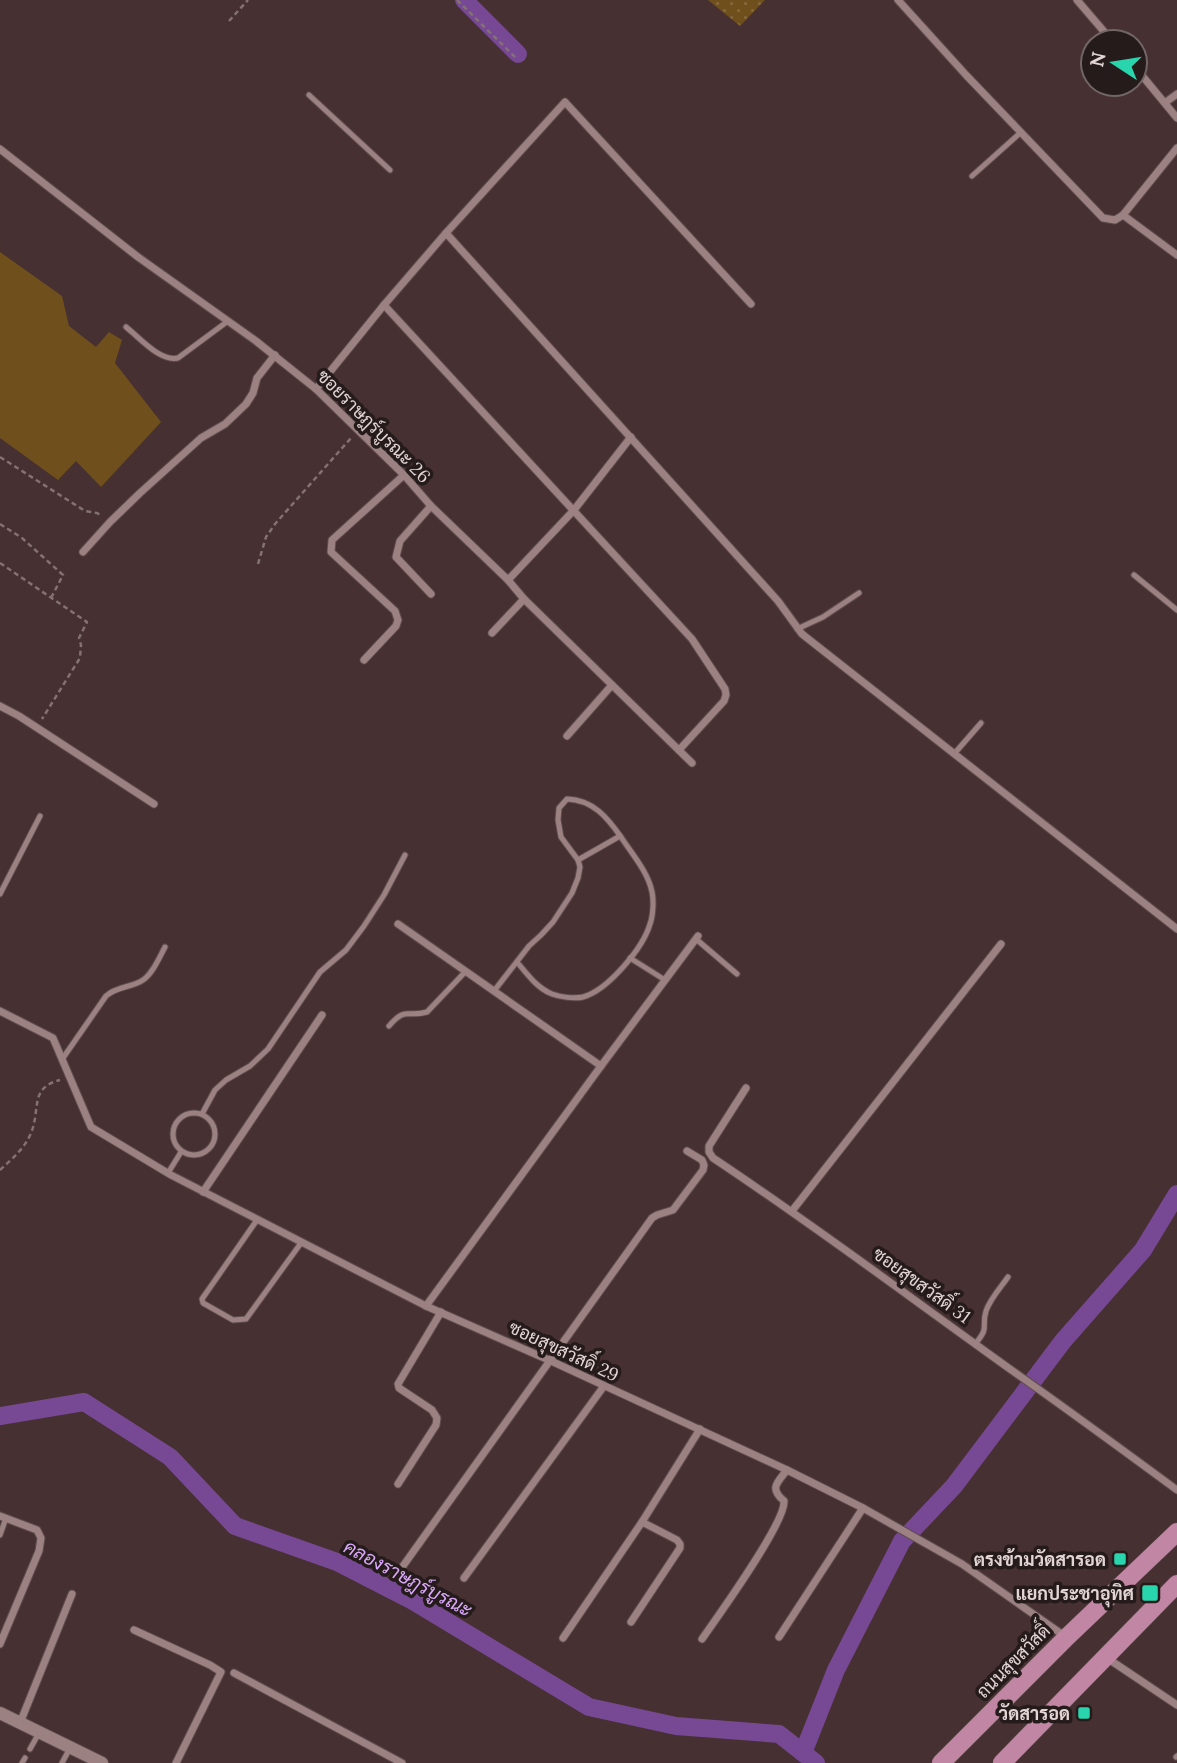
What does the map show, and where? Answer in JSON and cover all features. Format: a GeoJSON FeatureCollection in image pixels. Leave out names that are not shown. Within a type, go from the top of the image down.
{"type":"FeatureCollection","features":[{"type":"Feature","properties":{"kind":"main road","name":"ถนนสุขสวัสดิ์"},"geometry":{"type":"LineString","coordinates":[[941,1763],[1177,1532]]}},
{"type":"Feature","properties":{"kind":"main road"},"geometry":{"type":"LineString","coordinates":[[1010,1758],[1177,1584]]}},
{"type":"Feature","properties":{"kind":"street"},"geometry":{"type":"LineString","coordinates":[[898,0],[1020,133],[1103,218],[1115,220],[1123,215],[1177,148]]}},
{"type":"Feature","properties":{"kind":"street"},"geometry":{"type":"LineString","coordinates":[[1077,0],[1101,28]]}},
{"type":"Feature","properties":{"kind":"street"},"geometry":{"type":"LineString","coordinates":[[1149,83],[1177,118]]}},
{"type":"Feature","properties":{"kind":"street"},"geometry":{"type":"LineString","coordinates":[[1166,102],[1177,93]]}},
{"type":"Feature","properties":{"kind":"street"},"geometry":{"type":"LineString","coordinates":[[316,389],[446,233],[565,102],[751,304]]}},
{"type":"Feature","properties":{"kind":"street","name":"ซอยราษฎร์บูรณะ 26"},"geometry":{"type":"LineString","coordinates":[[0,149],[138,257],[275,355],[316,389],[524,599],[692,763]]}},
{"type":"Feature","properties":{"kind":"street"},"geometry":{"type":"LineString","coordinates":[[1123,215],[1177,255]]}},
{"type":"Feature","properties":{"kind":"street"},"geometry":{"type":"LineString","coordinates":[[446,233],[778,601],[797,629],[1177,929]]}},
{"type":"Feature","properties":{"kind":"street"},"geometry":{"type":"LineString","coordinates":[[384,305],[692,639],[726,695],[724,701],[679,750]]}},
{"type":"Feature","properties":{"kind":"street"},"geometry":{"type":"LineString","coordinates":[[83,552],[110,522],[201,438],[225,425],[239,411],[253,393],[257,378],[275,355]]}},
{"type":"Feature","properties":{"kind":"street"},"geometry":{"type":"LineString","coordinates":[[508,580],[574,510],[631,437]]}},
{"type":"Feature","properties":{"kind":"street"},"geometry":{"type":"LineString","coordinates":[[363,660],[396,626],[397,615],[331,552],[332,540],[404,475]]}},
{"type":"Feature","properties":{"kind":"street"},"geometry":{"type":"LineString","coordinates":[[431,506],[400,541],[396,556],[431,594]]}},
{"type":"Feature","properties":{"kind":"street"},"geometry":{"type":"LineString","coordinates":[[492,633],[524,599]]}},
{"type":"Feature","properties":{"kind":"street"},"geometry":{"type":"LineString","coordinates":[[566,736],[612,685]]}},
{"type":"Feature","properties":{"kind":"street"},"geometry":{"type":"LineString","coordinates":[[0,706],[155,804]]}},
{"type":"Feature","properties":{"kind":"street"},"geometry":{"type":"LineString","coordinates":[[398,923],[601,1066]]}},
{"type":"Feature","properties":{"kind":"street"},"geometry":{"type":"LineString","coordinates":[[426,1306],[697,937]]}},
{"type":"Feature","properties":{"kind":"street"},"geometry":{"type":"LineString","coordinates":[[793,1211],[1001,944]]}},
{"type":"Feature","properties":{"kind":"street","name":"ซอยสุขสวัสดิ์ 29"},"geometry":{"type":"LineString","coordinates":[[0,1011],[53,1038],[91,1127],[168,1173],[426,1306],[787,1469],[863,1508],[962,1564],[1067,1637]]}},
{"type":"Feature","properties":{"kind":"street"},"geometry":{"type":"LineString","coordinates":[[203,1192],[322,1015]]}},
{"type":"Feature","properties":{"kind":"street","name":"ซอยสุขสวัสดิ์ 31"},"geometry":{"type":"LineString","coordinates":[[746,1088],[709,1146],[713,1158],[793,1211],[1177,1490]]}},
{"type":"Feature","properties":{"kind":"street"},"geometry":{"type":"LineString","coordinates":[[403,1566],[652,1218],[673,1210],[703,1170],[702,1160],[687,1151]]}},
{"type":"Feature","properties":{"kind":"street"},"geometry":{"type":"LineString","coordinates":[[398,1484],[436,1425],[437,1418],[432,1410],[399,1388],[398,1384],[441,1312]]}},
{"type":"Feature","properties":{"kind":"street"},"geometry":{"type":"LineString","coordinates":[[464,1578],[604,1386]]}},
{"type":"Feature","properties":{"kind":"street"},"geometry":{"type":"LineString","coordinates":[[563,1638],[642,1522],[700,1429]]}},
{"type":"Feature","properties":{"kind":"street"},"geometry":{"type":"LineString","coordinates":[[702,1639],[782,1513],[785,1501],[775,1489],[787,1469]]}},
{"type":"Feature","properties":{"kind":"street"},"geometry":{"type":"LineString","coordinates":[[779,1637],[863,1508]]}},
{"type":"Feature","properties":{"kind":"street"},"geometry":{"type":"LineString","coordinates":[[0,1644],[39,1551],[41,1538],[37,1530],[3,1517]]}},
{"type":"Feature","properties":{"kind":"street"},"geometry":{"type":"LineString","coordinates":[[631,1622],[680,1548],[677,1540],[642,1522]]}},
{"type":"Feature","properties":{"kind":"street"},"geometry":{"type":"LineString","coordinates":[[20,1723],[72,1594]]}},
{"type":"Feature","properties":{"kind":"street"},"geometry":{"type":"LineString","coordinates":[[134,1630],[221,1672],[176,1763]]}},
{"type":"Feature","properties":{"kind":"street"},"geometry":{"type":"LineString","coordinates":[[1106,1657],[1176,1704]]}},
{"type":"Feature","properties":{"kind":"street"},"geometry":{"type":"LineString","coordinates":[[234,1673],[402,1763]]}},
{"type":"Feature","properties":{"kind":"street"},"geometry":{"type":"LineString","coordinates":[[0,1713],[102,1763]]}},
{"type":"Feature","properties":{"kind":"lane"},"geometry":{"type":"LineString","coordinates":[[309,95],[390,170]]}},
{"type":"Feature","properties":{"kind":"lane"},"geometry":{"type":"LineString","coordinates":[[972,176],[1020,133]]}},
{"type":"Feature","properties":{"kind":"lane"},"geometry":{"type":"LineString","coordinates":[[126,327],[163,357],[171,360],[178,358],[228,321]]}},
{"type":"Feature","properties":{"kind":"lane"},"geometry":{"type":"LineString","coordinates":[[1134,575],[1177,610]]}},
{"type":"Feature","properties":{"kind":"lane"},"geometry":{"type":"LineString","coordinates":[[797,629],[823,617],[859,593]]}},
{"type":"Feature","properties":{"kind":"lane"},"geometry":{"type":"LineString","coordinates":[[954,754],[981,723]]}},
{"type":"Feature","properties":{"kind":"lane"},"geometry":{"type":"LineString","coordinates":[[494,991],[529,946],[553,922],[572,893],[578,878],[578,860],[561,837],[559,808],[567,799],[576,799],[595,807],[611,822],[648,878],[653,894],[651,923],[644,938],[623,968],[601,989],[582,997],[569,998],[552,994],[534,983],[517,962]]}},
{"type":"Feature","properties":{"kind":"lane"},"geometry":{"type":"LineString","coordinates":[[0,894],[40,816]]}},
{"type":"Feature","properties":{"kind":"lane"},"geometry":{"type":"LineString","coordinates":[[578,860],[620,836]]}},
{"type":"Feature","properties":{"kind":"lane"},"geometry":{"type":"LineString","coordinates":[[202,1114],[215,1090],[250,1066],[268,1049],[320,972],[346,950],[384,895],[405,855]]}},
{"type":"Feature","properties":{"kind":"lane"},"geometry":{"type":"LineString","coordinates":[[697,937],[737,974]]}},
{"type":"Feature","properties":{"kind":"lane"},"geometry":{"type":"LineString","coordinates":[[62,1058],[106,996],[113,990],[144,980],[165,947]]}},
{"type":"Feature","properties":{"kind":"lane"},"geometry":{"type":"LineString","coordinates":[[630,958],[665,980]]}},
{"type":"Feature","properties":{"kind":"lane"},"geometry":{"type":"LineString","coordinates":[[389,1026],[405,1013],[426,1013],[466,971]]}},
{"type":"Feature","properties":{"kind":"lane"},"geometry":{"type":"LineString","coordinates":[[189,1113],[202,1114],[212,1122],[215,1130],[211,1147],[204,1153],[195,1155],[181,1152],[174,1142],[175,1124],[189,1113]]}},
{"type":"Feature","properties":{"kind":"lane"},"geometry":{"type":"LineString","coordinates":[[168,1173],[181,1152]]}},
{"type":"Feature","properties":{"kind":"lane"},"geometry":{"type":"LineString","coordinates":[[257,1220],[202,1299],[203,1303],[233,1320],[246,1319],[302,1243]]}},
{"type":"Feature","properties":{"kind":"lane"},"geometry":{"type":"LineString","coordinates":[[976,1343],[985,1331],[984,1318],[988,1307],[1008,1277]]}},
{"type":"Feature","properties":{"kind":"lane"},"geometry":{"type":"LineString","coordinates":[[0,1535],[3,1517]]}},
{"type":"Feature","properties":{"kind":"lane"},"geometry":{"type":"LineString","coordinates":[[30,1749],[39,1732]]}},
{"type":"Feature","properties":{"kind":"lane"},"geometry":{"type":"LineString","coordinates":[[62,1763],[70,1748]]}},
{"type":"Feature","properties":{"kind":"path"},"geometry":{"type":"LineString","coordinates":[[229,21],[248,0]]}},
{"type":"Feature","properties":{"kind":"path"},"geometry":{"type":"LineString","coordinates":[[457,0],[517,59]]}},
{"type":"Feature","properties":{"kind":"path"},"geometry":{"type":"LineString","coordinates":[[257,564],[275,524],[358,430]]}},
{"type":"Feature","properties":{"kind":"path"},"geometry":{"type":"LineString","coordinates":[[0,457],[85,511],[97,513],[110,522]]}},
{"type":"Feature","properties":{"kind":"path"},"geometry":{"type":"LineString","coordinates":[[0,524],[22,538],[63,575],[51,598]]}},
{"type":"Feature","properties":{"kind":"path"},"geometry":{"type":"LineString","coordinates":[[0,563],[86,620],[87,625],[79,638],[80,658],[37,727]]}},
{"type":"Feature","properties":{"kind":"path"},"geometry":{"type":"LineString","coordinates":[[0,1170],[26,1144],[32,1131],[42,1089],[47,1083],[70,1077]]}},
{"type":"Feature","properties":{"kind":"shaded area"},"geometry":{"type":"Polygon","coordinates":[[[708,0],[765,0],[740,26],[708,0]]]}},
{"type":"Feature","properties":{"kind":"shaded area"},"geometry":{"type":"Polygon","coordinates":[[[0,252],[62,296],[69,326],[96,347],[109,332],[122,340],[115,363],[161,422],[101,487],[76,461],[58,480],[0,438],[0,252]]]}},
{"type":"Feature","properties":{"kind":"waterway"},"geometry":{"type":"LineString","coordinates":[[464,0],[518,54]]}},
{"type":"Feature","properties":{"kind":"waterway"},"geometry":{"type":"LineString","coordinates":[[803,1753],[836,1670],[902,1541],[954,1486],[1063,1341],[1143,1250],[1177,1194]]}},
{"type":"Feature","properties":{"kind":"waterway","name":"คลองราษฎร์บูรณะ"},"geometry":{"type":"LineString","coordinates":[[0,1416],[84,1402],[170,1457],[235,1526],[337,1562],[413,1601],[589,1707],[676,1726],[779,1734],[816,1763]]}},
{"type":"Feature","properties":{"kind":"place","name":"ตรงข้ามวัดสารอด"},"geometry":{"type":"Point","coordinates":[1120,1559]}},
{"type":"Feature","properties":{"kind":"place","name":"แยกประชาอุทิศ"},"geometry":{"type":"Point","coordinates":[1150,1593]}},
{"type":"Feature","properties":{"kind":"place","name":"วัดสารอด"},"geometry":{"type":"Point","coordinates":[1084,1713]}}]}
